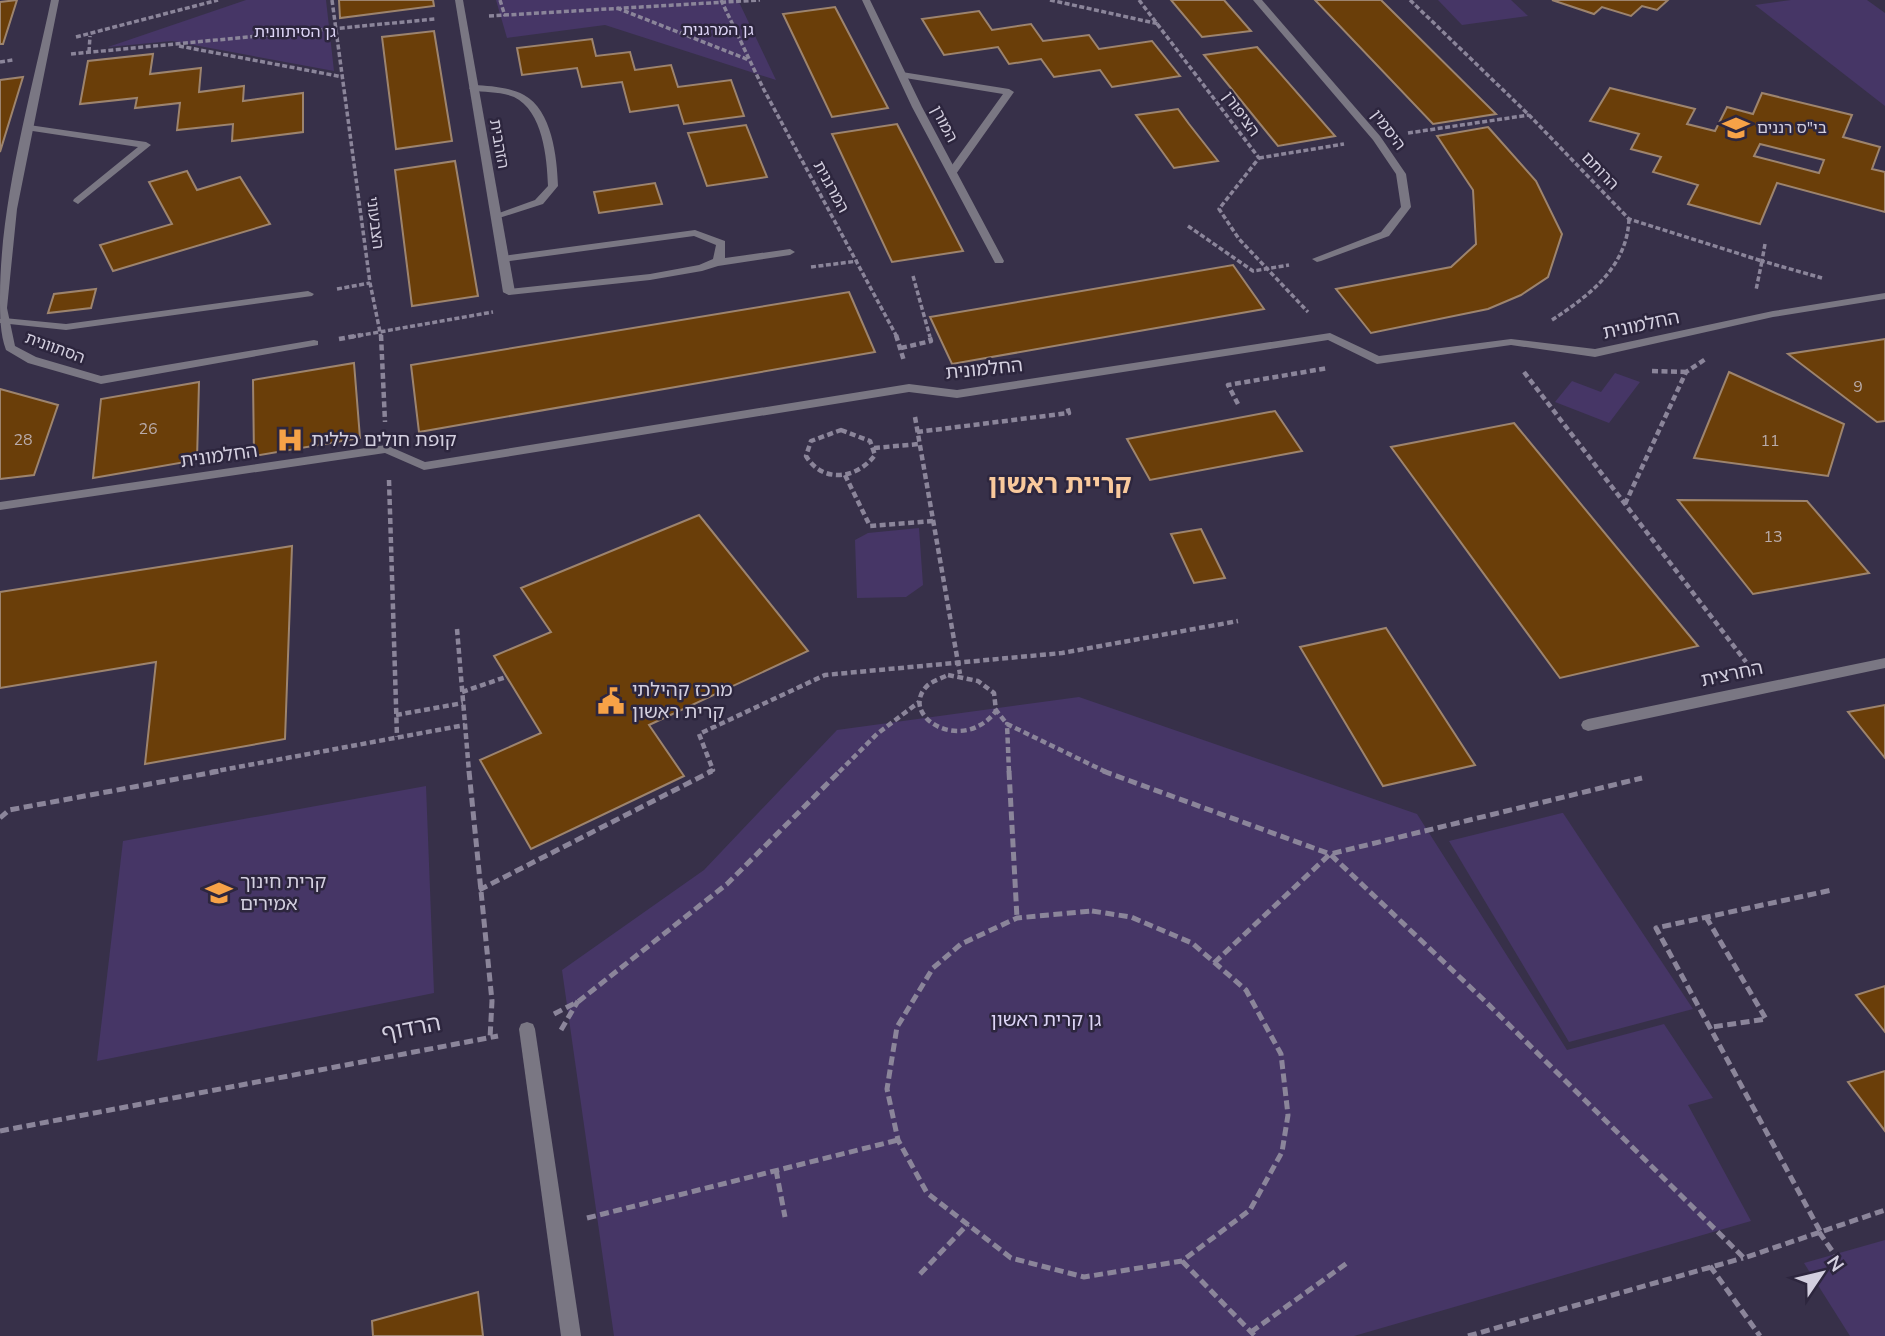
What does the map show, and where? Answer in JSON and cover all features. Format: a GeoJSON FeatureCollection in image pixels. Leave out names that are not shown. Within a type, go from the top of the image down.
{"type":"FeatureCollection","features":[{"type":"Feature","properties":{"kind":"street","name":"הסתוונית"},"geometry":{"type":"LineString","coordinates":[[55,0],[12,209],[1,307],[10,348],[32,360],[101,380],[314,343]]}},
{"type":"Feature","properties":{"kind":"street","name":"הזהבית"},"geometry":{"type":"LineString","coordinates":[[459,0],[509,292]]}},
{"type":"Feature","properties":{"kind":"street","name":"המורן"},"geometry":{"type":"LineString","coordinates":[[866,0],[999,261]]}},
{"type":"Feature","properties":{"kind":"street","name":"היסמין"},"geometry":{"type":"LineString","coordinates":[[1257,0],[1377,138],[1401,174],[1406,207],[1385,233],[1317,259]]}},
{"type":"Feature","properties":{"kind":"street"},"geometry":{"type":"LineString","coordinates":[[902,75],[1009,92],[952,172]]}},
{"type":"Feature","properties":{"kind":"street"},"geometry":{"type":"LineString","coordinates":[[474,89],[499,90],[522,97],[537,108],[553,161],[553,186],[539,202],[496,216]]}},
{"type":"Feature","properties":{"kind":"street"},"geometry":{"type":"LineString","coordinates":[[29,128],[146,145],[78,201]]}},
{"type":"Feature","properties":{"kind":"street"},"geometry":{"type":"LineString","coordinates":[[503,259],[695,233],[720,243],[721,254],[714,263]]}},
{"type":"Feature","properties":{"kind":"street"},"geometry":{"type":"LineString","coordinates":[[509,292],[683,271],[714,263],[790,252]]}},
{"type":"Feature","properties":{"kind":"street"},"geometry":{"type":"LineString","coordinates":[[4,321],[66,327],[308,294]]}},
{"type":"Feature","properties":{"kind":"street","name":"החלמונית"},"geometry":{"type":"LineString","coordinates":[[1377,360],[1511,342],[1595,352],[1773,314],[1885,296]]}},
{"type":"Feature","properties":{"kind":"street"},"geometry":{"type":"LineString","coordinates":[[1330,336],[1377,360]]}},
{"type":"Feature","properties":{"kind":"street","name":"החלמונית"},"geometry":{"type":"LineString","coordinates":[[0,506],[386,449],[424,466],[909,388],[957,394],[1330,336]]}},
{"type":"Feature","properties":{"kind":"street","name":"החרצית"},"geometry":{"type":"LineString","coordinates":[[1588,725],[1885,663]]}},
{"type":"Feature","properties":{"kind":"street"},"geometry":{"type":"LineString","coordinates":[[527,1029],[571,1336]]}},
{"type":"Feature","properties":{"kind":"path"},"geometry":{"type":"LineString","coordinates":[[47,41],[90,36],[218,0]]}},
{"type":"Feature","properties":{"kind":"path","name":"הצבעוני"},"geometry":{"type":"LineString","coordinates":[[332,0],[370,284],[381,332],[386,449],[391,494],[397,737]]}},
{"type":"Feature","properties":{"kind":"path"},"geometry":{"type":"LineString","coordinates":[[500,0],[505,16]]}},
{"type":"Feature","properties":{"kind":"path"},"geometry":{"type":"LineString","coordinates":[[0,62],[461,16],[505,16],[613,7],[760,0]]}},
{"type":"Feature","properties":{"kind":"path"},"geometry":{"type":"LineString","coordinates":[[1051,0],[1159,24]]}},
{"type":"Feature","properties":{"kind":"path","name":"הציפורן"},"geometry":{"type":"LineString","coordinates":[[1139,0],[1259,158],[1219,209],[1239,239],[1330,336]]}},
{"type":"Feature","properties":{"kind":"path","name":"הרותם"},"geometry":{"type":"LineString","coordinates":[[1410,0],[1529,115],[1629,219],[1823,278]]}},
{"type":"Feature","properties":{"kind":"path","name":"המרגנית"},"geometry":{"type":"LineString","coordinates":[[722,2],[901,348],[960,674]]}},
{"type":"Feature","properties":{"kind":"path"},"geometry":{"type":"LineString","coordinates":[[613,7],[750,60]]}},
{"type":"Feature","properties":{"kind":"path"},"geometry":{"type":"LineString","coordinates":[[89,52],[90,36]]}},
{"type":"Feature","properties":{"kind":"path"},"geometry":{"type":"LineString","coordinates":[[171,44],[343,77]]}},
{"type":"Feature","properties":{"kind":"path"},"geometry":{"type":"LineString","coordinates":[[1511,342],[1579,302],[1611,271],[1630,234],[1629,219]]}},
{"type":"Feature","properties":{"kind":"path"},"geometry":{"type":"LineString","coordinates":[[1188,226],[1253,271],[1268,269]]}},
{"type":"Feature","properties":{"kind":"path"},"geometry":{"type":"LineString","coordinates":[[1765,244],[1755,297],[1773,314]]}},
{"type":"Feature","properties":{"kind":"path"},"geometry":{"type":"LineString","coordinates":[[901,348],[931,341],[913,276]]}},
{"type":"Feature","properties":{"kind":"path"},"geometry":{"type":"LineString","coordinates":[[314,343],[512,309],[509,292]]}},
{"type":"Feature","properties":{"kind":"path"},"geometry":{"type":"LineString","coordinates":[[1625,504],[1686,372],[1708,358]]}},
{"type":"Feature","properties":{"kind":"path"},"geometry":{"type":"LineString","coordinates":[[1238,404],[1228,384],[1377,360]]}},
{"type":"Feature","properties":{"kind":"path"},"geometry":{"type":"LineString","coordinates":[[1520,366],[1765,686]]}},
{"type":"Feature","properties":{"kind":"path"},"geometry":{"type":"LineString","coordinates":[[841,430],[862,435],[874,448],[875,455],[865,468],[845,475],[824,473],[809,464],[806,456],[811,442],[830,432],[841,430]]}},
{"type":"Feature","properties":{"kind":"path"},"geometry":{"type":"LineString","coordinates":[[874,448],[919,444]]}},
{"type":"Feature","properties":{"kind":"path"},"geometry":{"type":"LineString","coordinates":[[845,475],[870,526],[933,521]]}},
{"type":"Feature","properties":{"kind":"path"},"geometry":{"type":"LineString","coordinates":[[479,890],[713,770],[698,734],[825,675],[1062,653],[1238,621]]}},
{"type":"Feature","properties":{"kind":"path"},"geometry":{"type":"LineString","coordinates":[[457,629],[479,890],[492,1001],[490,1038]]}},
{"type":"Feature","properties":{"kind":"path"},"geometry":{"type":"LineString","coordinates":[[960,674],[984,682],[996,699],[995,709],[981,726],[958,733],[945,731],[925,720],[919,702],[927,684],[937,678],[960,674]]}},
{"type":"Feature","properties":{"kind":"path"},"geometry":{"type":"LineString","coordinates":[[462,692],[506,677]]}},
{"type":"Feature","properties":{"kind":"path","name":"הרדוף"},"geometry":{"type":"LineString","coordinates":[[0,1130],[527,1029],[579,1000],[727,884],[877,734],[919,702]]}},
{"type":"Feature","properties":{"kind":"path"},"geometry":{"type":"LineString","coordinates":[[396,715],[463,703]]}},
{"type":"Feature","properties":{"kind":"path"},"geometry":{"type":"LineString","coordinates":[[995,709],[1007,724],[1122,780],[1330,854],[1487,1003],[1744,1258]]}},
{"type":"Feature","properties":{"kind":"path"},"geometry":{"type":"LineString","coordinates":[[0,818],[9,810],[465,724]]}},
{"type":"Feature","properties":{"kind":"path"},"geometry":{"type":"LineString","coordinates":[[1007,724],[1017,918]]}},
{"type":"Feature","properties":{"kind":"path"},"geometry":{"type":"LineString","coordinates":[[1214,963],[1330,854],[1642,778]]}},
{"type":"Feature","properties":{"kind":"path"},"geometry":{"type":"LineString","coordinates":[[1832,890],[1656,928],[1712,1027],[1819,1232],[1835,1255]]}},
{"type":"Feature","properties":{"kind":"path"},"geometry":{"type":"LineString","coordinates":[[1092,911],[1131,917],[1192,943],[1214,963],[1246,990],[1281,1054],[1288,1115],[1282,1152],[1250,1210],[1182,1261],[1084,1277],[1011,1258],[927,1193],[898,1140],[887,1089],[897,1027],[933,968],[961,944],[1017,918],[1092,911]]}},
{"type":"Feature","properties":{"kind":"path"},"geometry":{"type":"LineString","coordinates":[[1706,917],[1766,1019],[1712,1027]]}},
{"type":"Feature","properties":{"kind":"path"},"geometry":{"type":"LineString","coordinates":[[556,1226],[898,1140]]}},
{"type":"Feature","properties":{"kind":"path"},"geometry":{"type":"LineString","coordinates":[[776,1170],[785,1217]]}},
{"type":"Feature","properties":{"kind":"path"},"geometry":{"type":"LineString","coordinates":[[1468,1336],[1744,1258],[1885,1210]]}},
{"type":"Feature","properties":{"kind":"path"},"geometry":{"type":"LineString","coordinates":[[920,1274],[968,1224]]}},
{"type":"Feature","properties":{"kind":"path"},"geometry":{"type":"LineString","coordinates":[[1182,1261],[1253,1334],[1347,1263]]}},
{"type":"Feature","properties":{"kind":"path"},"geometry":{"type":"LineString","coordinates":[[1710,1266],[1760,1336]]}},
{"type":"Feature","properties":{"kind":"green space","name":"גן הסיתוונית"},"geometry":{"type":"Polygon","coordinates":[[[246,0],[326,0],[334,71],[172,41],[108,47],[246,0]]]}},
{"type":"Feature","properties":{"kind":"green space","name":"גן המרגנית"},"geometry":{"type":"Polygon","coordinates":[[[496,0],[738,0],[776,80],[605,25],[507,38],[496,0]]]}},
{"type":"Feature","properties":{"kind":"green space"},"geometry":{"type":"Polygon","coordinates":[[[1438,0],[1511,0],[1528,16],[1462,25],[1438,0]]]}},
{"type":"Feature","properties":{"kind":"green space"},"geometry":{"type":"Polygon","coordinates":[[[1791,0],[1867,0],[1885,13],[1885,106],[1755,5],[1791,0]]]}},
{"type":"Feature","properties":{"kind":"green space"},"geometry":{"type":"Polygon","coordinates":[[[1615,373],[1640,382],[1609,423],[1555,402],[1572,381],[1601,392],[1615,373]]]}},
{"type":"Feature","properties":{"kind":"green space"},"geometry":{"type":"Polygon","coordinates":[[[919,528],[923,585],[906,597],[857,598],[855,540],[868,533],[919,528]]]}},
{"type":"Feature","properties":{"kind":"green space","name":"גן קרית ראשון"},"geometry":{"type":"Polygon","coordinates":[[[1079,697],[1417,814],[1567,1050],[1664,1024],[1713,1098],[1688,1105],[1751,1221],[1354,1336],[614,1336],[562,970],[704,870],[837,730],[1079,697]]]}},
{"type":"Feature","properties":{"kind":"green space"},"geometry":{"type":"Polygon","coordinates":[[[426,786],[434,993],[97,1061],[123,841],[426,786]]]}},
{"type":"Feature","properties":{"kind":"green space"},"geometry":{"type":"Polygon","coordinates":[[[1563,813],[1693,1009],[1569,1042],[1449,841],[1563,813]]]}},
{"type":"Feature","properties":{"kind":"green space"},"geometry":{"type":"Polygon","coordinates":[[[1885,1240],[1885,1336],[1850,1336],[1804,1263],[1885,1240]]]}},
{"type":"Feature","properties":{"kind":"building"},"geometry":{"type":"Polygon","coordinates":[[[17,0],[3,44],[0,44],[0,2],[17,0]]]}},
{"type":"Feature","properties":{"kind":"building"},"geometry":{"type":"Polygon","coordinates":[[[339,0],[433,0],[434,6],[340,18],[339,0]]]}},
{"type":"Feature","properties":{"kind":"building"},"geometry":{"type":"Polygon","coordinates":[[[1171,0],[1224,0],[1251,31],[1202,37],[1171,0]]]}},
{"type":"Feature","properties":{"kind":"building"},"geometry":{"type":"Polygon","coordinates":[[[1315,0],[1381,0],[1496,114],[1433,124],[1315,0]]]}},
{"type":"Feature","properties":{"kind":"building"},"geometry":{"type":"Polygon","coordinates":[[[1552,0],[1668,0],[1657,10],[1642,6],[1631,16],[1602,7],[1594,14],[1552,0]]]}},
{"type":"Feature","properties":{"kind":"building"},"geometry":{"type":"Polygon","coordinates":[[[835,7],[888,108],[832,117],[783,14],[835,7]]]}},
{"type":"Feature","properties":{"kind":"building"},"geometry":{"type":"Polygon","coordinates":[[[979,11],[992,30],[1031,24],[1043,41],[1089,35],[1099,49],[1152,41],[1180,76],[1112,87],[1100,70],[1054,77],[1041,59],[1009,64],[998,47],[944,55],[922,19],[979,11]]]}},
{"type":"Feature","properties":{"kind":"building"},"geometry":{"type":"Polygon","coordinates":[[[434,31],[452,141],[396,149],[382,37],[434,31]]]}},
{"type":"Feature","properties":{"kind":"building"},"geometry":{"type":"Polygon","coordinates":[[[592,39],[596,56],[630,52],[635,70],[671,65],[678,87],[731,80],[744,116],[684,124],[678,105],[630,112],[622,82],[582,87],[577,68],[522,75],[517,48],[592,39]]]}},
{"type":"Feature","properties":{"kind":"building"},"geometry":{"type":"Polygon","coordinates":[[[1257,47],[1335,136],[1278,146],[1204,55],[1257,47]]]}},
{"type":"Feature","properties":{"kind":"building"},"geometry":{"type":"Polygon","coordinates":[[[153,54],[150,74],[201,68],[199,92],[244,86],[243,101],[303,93],[303,132],[232,141],[233,124],[177,130],[180,103],[135,108],[137,98],[80,104],[88,61],[153,54]]]}},
{"type":"Feature","properties":{"kind":"building"},"geometry":{"type":"Polygon","coordinates":[[[23,77],[19,90],[0,152],[0,80],[23,77]]]}},
{"type":"Feature","properties":{"kind":"building"},"geometry":{"type":"Polygon","coordinates":[[[1610,88],[1695,109],[1687,124],[1715,131],[1727,107],[1753,114],[1762,93],[1852,115],[1843,137],[1880,147],[1872,169],[1885,172],[1885,212],[1777,183],[1760,224],[1688,204],[1698,185],[1653,172],[1661,157],[1631,149],[1639,134],[1590,121],[1610,88]],[[1760,144],[1754,156],[1819,173],[1824,160],[1760,144]]]}},
{"type":"Feature","properties":{"kind":"building"},"geometry":{"type":"Polygon","coordinates":[[[1178,109],[1218,161],[1174,168],[1136,115],[1178,109]]]}},
{"type":"Feature","properties":{"kind":"building"},"geometry":{"type":"Polygon","coordinates":[[[897,124],[963,251],[892,262],[832,134],[897,124]]]}},
{"type":"Feature","properties":{"kind":"building"},"geometry":{"type":"Polygon","coordinates":[[[746,125],[767,177],[707,186],[688,133],[746,125]]]}},
{"type":"Feature","properties":{"kind":"building"},"geometry":{"type":"Polygon","coordinates":[[[1488,127],[1536,181],[1562,234],[1548,277],[1521,295],[1488,309],[1371,333],[1336,289],[1451,267],[1476,244],[1473,190],[1437,136],[1488,127]]]}},
{"type":"Feature","properties":{"kind":"building"},"geometry":{"type":"Polygon","coordinates":[[[455,161],[478,296],[412,306],[395,170],[455,161]]]}},
{"type":"Feature","properties":{"kind":"building"},"geometry":{"type":"Polygon","coordinates":[[[187,171],[197,190],[240,177],[270,224],[113,271],[100,245],[172,224],[149,182],[187,171]]]}},
{"type":"Feature","properties":{"kind":"building"},"geometry":{"type":"Polygon","coordinates":[[[655,183],[662,204],[599,213],[594,192],[655,183]]]}},
{"type":"Feature","properties":{"kind":"building"},"geometry":{"type":"Polygon","coordinates":[[[1233,265],[1264,309],[952,364],[930,317],[1233,265]]]}},
{"type":"Feature","properties":{"kind":"building"},"geometry":{"type":"Polygon","coordinates":[[[96,289],[91,308],[48,313],[54,294],[96,289]]]}},
{"type":"Feature","properties":{"kind":"building"},"geometry":{"type":"Polygon","coordinates":[[[849,292],[875,352],[419,432],[411,365],[849,292]]]}},
{"type":"Feature","properties":{"kind":"building"},"geometry":{"type":"Polygon","coordinates":[[[1885,339],[1885,421],[1877,422],[1788,354],[1885,339]]]}},
{"type":"Feature","properties":{"kind":"building"},"geometry":{"type":"Polygon","coordinates":[[[354,363],[360,438],[254,456],[253,380],[354,363]]]}},
{"type":"Feature","properties":{"kind":"building"},"geometry":{"type":"Polygon","coordinates":[[[1729,372],[1844,424],[1828,476],[1694,458],[1729,372]]]}},
{"type":"Feature","properties":{"kind":"building"},"geometry":{"type":"Polygon","coordinates":[[[199,382],[197,460],[93,478],[101,399],[199,382]]]}},
{"type":"Feature","properties":{"kind":"building"},"geometry":{"type":"Polygon","coordinates":[[[0,389],[58,405],[34,475],[0,479],[0,389]]]}},
{"type":"Feature","properties":{"kind":"building"},"geometry":{"type":"Polygon","coordinates":[[[1275,411],[1302,451],[1150,480],[1127,439],[1275,411]]]}},
{"type":"Feature","properties":{"kind":"building"},"geometry":{"type":"Polygon","coordinates":[[[1514,423],[1698,646],[1560,678],[1391,447],[1514,423]]]}},
{"type":"Feature","properties":{"kind":"building"},"geometry":{"type":"Polygon","coordinates":[[[1678,500],[1807,501],[1869,573],[1753,594],[1678,500]]]}},
{"type":"Feature","properties":{"kind":"building","name":"מרכז קהילתי קרית ראשון"},"geometry":{"type":"Polygon","coordinates":[[[699,515],[808,651],[649,725],[684,776],[531,849],[480,760],[541,733],[494,656],[551,632],[521,588],[699,515]]]}},
{"type":"Feature","properties":{"kind":"building"},"geometry":{"type":"Polygon","coordinates":[[[1201,529],[1225,578],[1194,583],[1171,534],[1201,529]]]}},
{"type":"Feature","properties":{"kind":"building"},"geometry":{"type":"Polygon","coordinates":[[[292,546],[285,739],[145,764],[156,662],[0,688],[0,592],[292,546]]]}},
{"type":"Feature","properties":{"kind":"building"},"geometry":{"type":"Polygon","coordinates":[[[1386,628],[1475,765],[1383,786],[1300,647],[1386,628]]]}},
{"type":"Feature","properties":{"kind":"building"},"geometry":{"type":"Polygon","coordinates":[[[1885,705],[1885,758],[1848,712],[1885,705]]]}},
{"type":"Feature","properties":{"kind":"building"},"geometry":{"type":"Polygon","coordinates":[[[1885,986],[1885,1032],[1856,995],[1885,986]]]}},
{"type":"Feature","properties":{"kind":"building"},"geometry":{"type":"Polygon","coordinates":[[[1885,1071],[1885,1131],[1848,1082],[1885,1071]]]}},
{"type":"Feature","properties":{"kind":"building"},"geometry":{"type":"Polygon","coordinates":[[[478,1292],[483,1336],[373,1336],[372,1321],[478,1292]]]}},
{"type":"Feature","properties":{"kind":"place","name":"בי\"ס רננים"},"geometry":{"type":"Point","coordinates":[1736,128]}},
{"type":"Feature","properties":{"kind":"place","name":"קופת חולים כללית"},"geometry":{"type":"Point","coordinates":[290,440]}},
{"type":"Feature","properties":{"kind":"place","name":"מרכז קהילתי קרית ראשון"},"geometry":{"type":"Point","coordinates":[611,701]}},
{"type":"Feature","properties":{"kind":"place","name":"קרית חינוך אמירים"},"geometry":{"type":"Point","coordinates":[219,893]}},
{"type":"Feature","properties":{"kind":"district","name":"קריית ראשון"},"geometry":{"type":"Point","coordinates":[1060,484]}}]}
